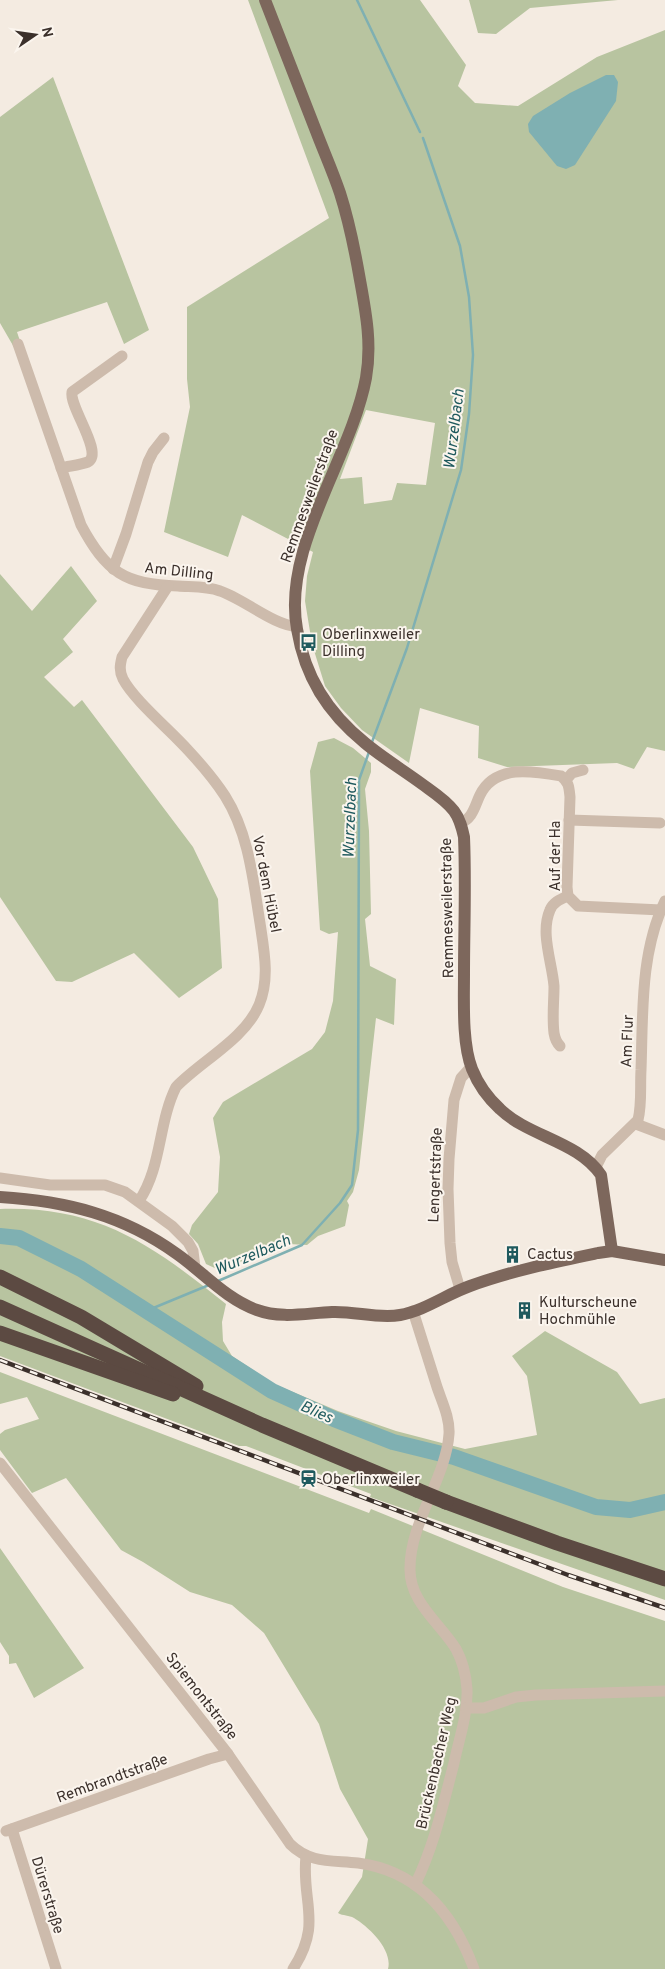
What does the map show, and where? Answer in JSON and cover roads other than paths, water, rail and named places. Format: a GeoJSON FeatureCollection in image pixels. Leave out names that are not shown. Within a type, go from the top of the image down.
{"type":"FeatureCollection","features":[{"type":"Feature","properties":{"kind":"highway"},"geometry":{"type":"LineString","coordinates":[[0,1277],[81,1317],[262,1425]]}},
{"type":"Feature","properties":{"kind":"highway"},"geometry":{"type":"LineString","coordinates":[[0,1307],[262,1425],[446,1502],[557,1543],[665,1579]]}},
{"type":"Feature","properties":{"kind":"highway"},"geometry":{"type":"LineString","coordinates":[[0,1333],[262,1425]]}},
{"type":"Feature","properties":{"kind":"main road","name":"Remmesweilerstraße"},"geometry":{"type":"LineString","coordinates":[[265,0],[340,191],[356,259],[369,334],[369,357],[361,399],[313,522],[298,572],[295,590],[296,626],[300,648],[308,672],[324,701],[363,742],[446,802],[455,812],[460,823],[464,837],[465,856],[464,1008],[471,1067],[478,1081],[501,1110],[596,1167]]}},
{"type":"Feature","properties":{"kind":"main road"},"geometry":{"type":"LineString","coordinates":[[596,1167],[601,1175],[612,1251]]}},
{"type":"Feature","properties":{"kind":"main road"},"geometry":{"type":"LineString","coordinates":[[0,1197],[60,1204],[112,1218],[149,1236],[195,1268],[227,1294],[249,1306],[273,1315],[337,1312],[390,1316],[413,1311],[460,1289],[515,1272],[574,1258],[612,1251],[665,1260]]}},
{"type":"Feature","properties":{"kind":"street","name":"Am Dilling"},"geometry":{"type":"LineString","coordinates":[[18,344],[81,525],[102,559],[127,578],[145,584],[203,587],[218,590],[278,621],[289,626],[296,626]]}},
{"type":"Feature","properties":{"kind":"street"},"geometry":{"type":"LineString","coordinates":[[61,468],[87,462],[93,454],[85,429],[71,399],[72,392],[122,356]]}},
{"type":"Feature","properties":{"kind":"street"},"geometry":{"type":"LineString","coordinates":[[113,569],[148,462],[164,438]]}},
{"type":"Feature","properties":{"kind":"street","name":"Vor dem Hübel"},"geometry":{"type":"LineString","coordinates":[[139,1201],[144,1193],[156,1160],[170,1099],[176,1087],[250,1021],[259,1006],[265,975],[265,958],[253,878],[246,842],[237,818],[214,780],[174,734],[136,696],[123,679],[119,669],[122,657],[168,586]]}},
{"type":"Feature","properties":{"kind":"street"},"geometry":{"type":"LineString","coordinates":[[460,823],[468,819],[480,793],[491,781],[504,774],[515,771],[552,774],[561,776],[566,780],[572,774],[583,770]]}},
{"type":"Feature","properties":{"kind":"street","name":"Auf der Ha"},"geometry":{"type":"LineString","coordinates":[[566,780],[569,786],[570,797],[568,896],[578,906],[663,906]]}},
{"type":"Feature","properties":{"kind":"street"},"geometry":{"type":"LineString","coordinates":[[569,820],[660,823]]}},
{"type":"Feature","properties":{"kind":"street"},"geometry":{"type":"LineString","coordinates":[[560,1046],[555,1041],[554,1032],[554,987],[548,946],[548,920],[550,909],[554,904],[568,896]]}},
{"type":"Feature","properties":{"kind":"street","name":"Am Flur"},"geometry":{"type":"LineString","coordinates":[[636,1124],[640,1114],[646,970],[653,934],[663,906]]}},
{"type":"Feature","properties":{"kind":"street","name":"Lengertstraße"},"geometry":{"type":"LineString","coordinates":[[460,1289],[452,1262],[449,1236],[449,1158],[454,1100],[461,1078],[471,1067]]}},
{"type":"Feature","properties":{"kind":"street"},"geometry":{"type":"LineString","coordinates":[[596,1167],[602,1155],[636,1124],[665,1135]]}},
{"type":"Feature","properties":{"kind":"street"},"geometry":{"type":"LineString","coordinates":[[0,1178],[50,1185],[105,1186],[125,1192],[139,1201],[188,1242],[193,1251],[195,1268]]}},
{"type":"Feature","properties":{"kind":"street","name":"Brückenbacher Weg"},"geometry":{"type":"LineString","coordinates":[[413,1311],[446,1413],[449,1429],[447,1445],[441,1465],[414,1541],[410,1569],[411,1583],[418,1599],[456,1649],[466,1677],[466,1708],[434,1840],[426,1863],[415,1885]]}},
{"type":"Feature","properties":{"kind":"street","name":"Spiemontstraße"},"geometry":{"type":"LineString","coordinates":[[0,1463],[228,1754],[284,1836],[297,1851],[306,1856]]}},
{"type":"Feature","properties":{"kind":"street"},"geometry":{"type":"LineString","coordinates":[[466,1708],[484,1708],[516,1697],[665,1692]]}},
{"type":"Feature","properties":{"kind":"street","name":"Rembrandtstraße"},"geometry":{"type":"LineString","coordinates":[[9,1830],[209,1759],[228,1754]]}},
{"type":"Feature","properties":{"kind":"street","name":"Dürerstraße"},"geometry":{"type":"LineString","coordinates":[[9,1830],[56,1969]]}},
{"type":"Feature","properties":{"kind":"street"},"geometry":{"type":"LineString","coordinates":[[293,1969],[305,1947],[311,1924],[305,1875],[306,1856],[321,1861],[374,1866],[415,1885],[435,1901],[446,1914],[458,1932],[474,1969]]}},
{"type":"Feature","properties":{"kind":"water"},"geometry":{"type":"Polygon","coordinates":[[[606,75],[614,75],[618,82],[616,101],[575,165],[566,169],[557,166],[529,132],[528,124],[533,116],[570,93],[606,75]]]}},
{"type":"Feature","properties":{"kind":"waterway","name":"Wurzelbach"},"geometry":{"type":"LineString","coordinates":[[357,0],[420,132]]}},
{"type":"Feature","properties":{"kind":"waterway","name":"Wurzelbach"},"geometry":{"type":"LineString","coordinates":[[372,742],[407,648],[461,470],[469,414],[473,355],[469,297],[460,246],[423,138]]}},
{"type":"Feature","properties":{"kind":"waterway","name":"Wurzelbach"},"geometry":{"type":"LineString","coordinates":[[218,1281],[302,1245],[340,1203],[352,1185],[358,1130],[359,780],[369,752]]}},
{"type":"Feature","properties":{"kind":"waterway","name":"Blies"},"geometry":{"type":"LineString","coordinates":[[0,1236],[19,1238],[81,1269],[272,1391],[334,1419],[393,1442],[454,1457],[596,1507],[630,1510],[665,1502]]}},
{"type":"Feature","properties":{"kind":"waterway","name":"Wurzelbach"},"geometry":{"type":"LineString","coordinates":[[146,1311],[209,1285]]}},
{"type":"Feature","properties":{"kind":"railway"},"geometry":{"type":"LineString","coordinates":[[0,1360],[568,1575],[665,1608]]}},
{"type":"Feature","properties":{"kind":"place","name":"Oberlinxweiler Dilling"},"geometry":{"type":"Point","coordinates":[308,643]}},
{"type":"Feature","properties":{"kind":"place","name":"Cactus"},"geometry":{"type":"Point","coordinates":[513,1254]}},
{"type":"Feature","properties":{"kind":"place","name":"Kulturscheune Hochmühle"},"geometry":{"type":"Point","coordinates":[525,1311]}},
{"type":"Feature","properties":{"kind":"place","name":"Oberlinxweiler"},"geometry":{"type":"Point","coordinates":[308,1479]}}]}
